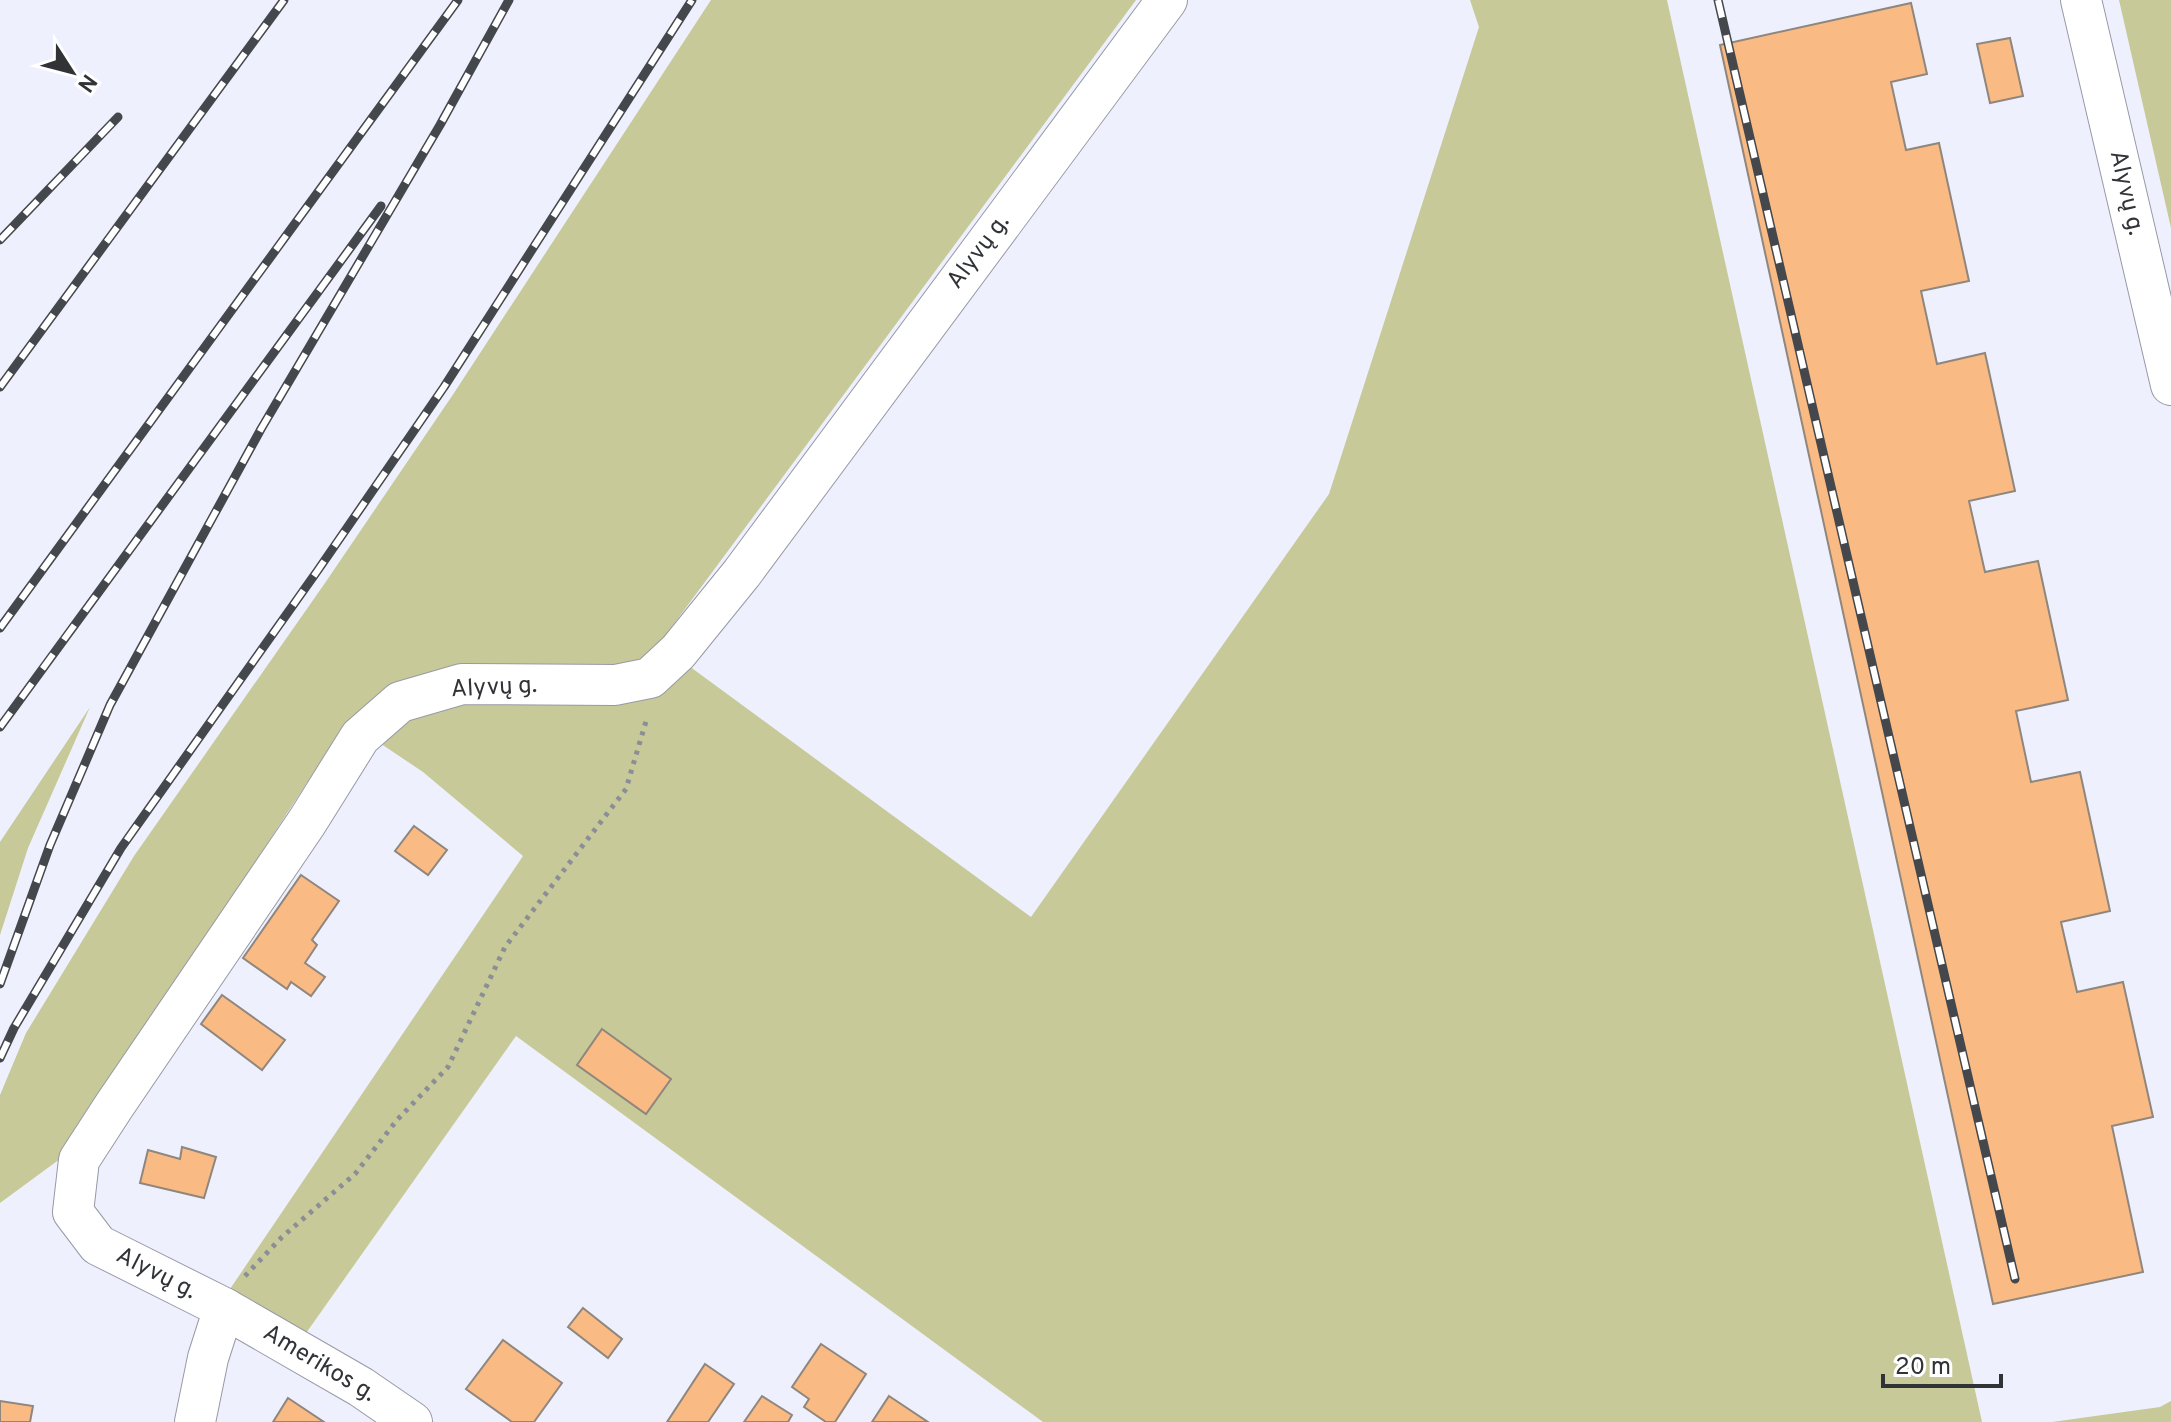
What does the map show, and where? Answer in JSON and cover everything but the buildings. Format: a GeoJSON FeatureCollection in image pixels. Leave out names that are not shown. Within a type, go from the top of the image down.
{"type":"FeatureCollection","features":[{"type":"Feature","properties":{"kind":"street","name":"Alyvų g."},"geometry":{"type":"LineString","coordinates":[[195,1422],[208,1358],[224,1308],[98,1245],[73,1212],[79,1160],[307,822],[360,737],[400,702],[462,684],[615,685],[650,678],[678,652],[742,573],[1167,0]]}},
{"type":"Feature","properties":{"kind":"street","name":"Alyvų g."},"geometry":{"type":"LineString","coordinates":[[2081,0],[2171,385]]}},
{"type":"Feature","properties":{"kind":"street","name":"Amerikos g."},"geometry":{"type":"LineString","coordinates":[[224,1308],[361,1387],[412,1422]]}},
{"type":"Feature","properties":{"kind":"path"},"geometry":{"type":"LineString","coordinates":[[224,1308],[242,1280],[282,1237],[355,1174],[397,1120],[448,1067],[505,947],[626,789],[647,719],[650,678]]}},
{"type":"Feature","properties":{"kind":"green space"},"geometry":{"type":"Polygon","coordinates":[[[711,0],[1136,0],[659,644],[1031,917],[1329,494],[1479,27],[1470,0],[1667,0],[1982,1422],[1043,1422],[516,1036],[304,1336],[228,1292],[523,856],[423,772],[347,721],[64,1156],[0,1203],[0,1095],[26,1033],[134,856],[454,393],[711,0]]]}},
{"type":"Feature","properties":{"kind":"green space"},"geometry":{"type":"Polygon","coordinates":[[[2119,0],[2171,0],[2171,228],[2119,0]]]}},
{"type":"Feature","properties":{"kind":"green space"},"geometry":{"type":"Polygon","coordinates":[[[90,707],[28,848],[0,935],[0,842],[90,707]]]}},
{"type":"Feature","properties":{"kind":"green space"},"geometry":{"type":"Polygon","coordinates":[[[2171,1401],[2171,1422],[2052,1422],[2160,1407],[2171,1401]]]}},
{"type":"Feature","properties":{"kind":"railway"},"geometry":{"type":"LineString","coordinates":[[0,387],[284,0]]}},
{"type":"Feature","properties":{"kind":"railway"},"geometry":{"type":"LineString","coordinates":[[0,628],[458,0]]}},
{"type":"Feature","properties":{"kind":"railway"},"geometry":{"type":"LineString","coordinates":[[0,984],[50,845],[110,705],[261,429],[440,125],[509,0]]}},
{"type":"Feature","properties":{"kind":"railway"},"geometry":{"type":"LineString","coordinates":[[0,1058],[14,1028],[121,848],[444,387],[692,0]]}},
{"type":"Feature","properties":{"kind":"railway"},"geometry":{"type":"LineString","coordinates":[[1718,0],[2015,1279]]}},
{"type":"Feature","properties":{"kind":"railway"},"geometry":{"type":"LineString","coordinates":[[0,240],[118,117]]}},
{"type":"Feature","properties":{"kind":"railway"},"geometry":{"type":"LineString","coordinates":[[0,727],[381,206]]}}]}
